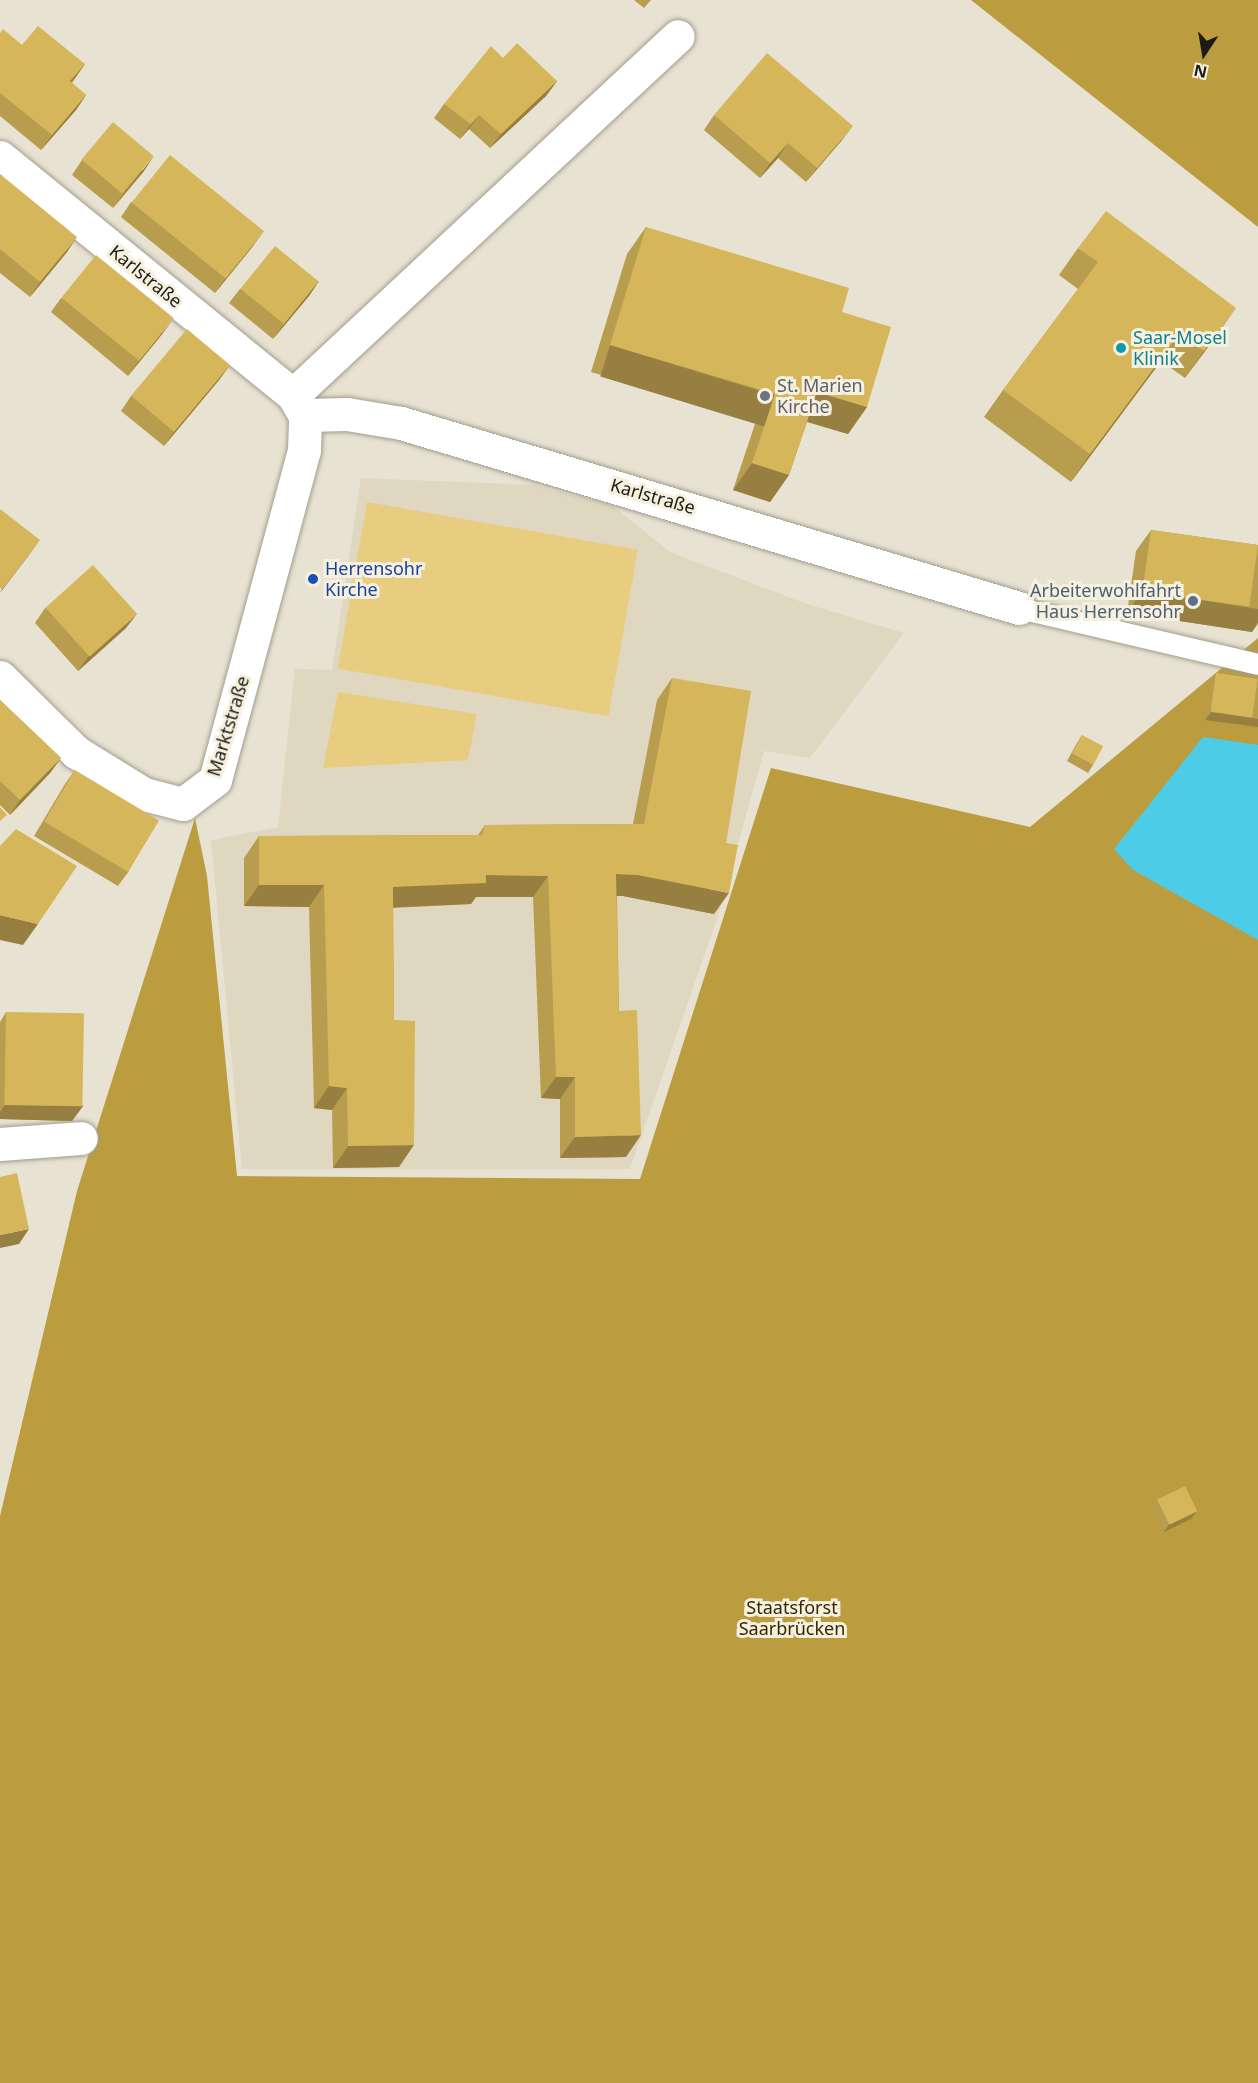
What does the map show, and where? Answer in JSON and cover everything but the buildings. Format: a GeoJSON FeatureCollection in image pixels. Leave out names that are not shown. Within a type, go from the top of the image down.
{"type":"FeatureCollection","features":[{"type":"Feature","properties":{"kind":"street"},"geometry":{"type":"LineString","coordinates":[[299,405],[678,36]]}},
{"type":"Feature","properties":{"kind":"street","name":"Karlstraße"},"geometry":{"type":"LineString","coordinates":[[0,157],[299,405],[401,423],[1019,608]]}},
{"type":"Feature","properties":{"kind":"street","name":"Marktstraße"},"geometry":{"type":"LineString","coordinates":[[0,676],[76,752],[144,794],[183,804],[215,780],[304,450],[299,405]]}},
{"type":"Feature","properties":{"kind":"street"},"geometry":{"type":"LineString","coordinates":[[0,1144],[81,1138]]}},
{"type":"Feature","properties":{"kind":"lane"},"geometry":{"type":"LineString","coordinates":[[1019,608],[1258,664]]}},
{"type":"Feature","properties":{"kind":"shaded area"},"geometry":{"type":"Polygon","coordinates":[[[361,478],[534,485],[613,506],[670,552],[807,604],[904,633],[810,758],[764,751],[718,916],[630,1169],[242,1169],[211,840],[278,827],[295,669],[332,670],[361,478]]]}},
{"type":"Feature","properties":{"kind":"shaded area"},"geometry":{"type":"Polygon","coordinates":[[[367,502],[638,550],[608,716],[338,668],[367,502]]]}},
{"type":"Feature","properties":{"kind":"shaded area"},"geometry":{"type":"Polygon","coordinates":[[[338,692],[477,714],[468,760],[323,768],[338,692]]]}},
{"type":"Feature","properties":{"kind":"green space"},"geometry":{"type":"Polygon","coordinates":[[[971,0],[1258,0],[1258,227],[971,0]]]}},
{"type":"Feature","properties":{"kind":"green space","name":"Staatsforst Saarbrücken"},"geometry":{"type":"Polygon","coordinates":[[[1258,638],[1258,2083],[0,2083],[0,1516],[77,1191],[195,818],[207,876],[237,1176],[640,1179],[771,768],[1030,827],[1258,638]]]}},
{"type":"Feature","properties":{"kind":"water"},"geometry":{"type":"Polygon","coordinates":[[[1203,737],[1258,745],[1258,940],[1133,870],[1114,849],[1203,737]]]}},
{"type":"Feature","properties":{"kind":"place","name":"Saar-Mosel Klinik"},"geometry":{"type":"Point","coordinates":[1121,348]}},
{"type":"Feature","properties":{"kind":"place","name":"St. Marien Kirche"},"geometry":{"type":"Point","coordinates":[765,396]}},
{"type":"Feature","properties":{"kind":"place","name":"Herrensohr Kirche"},"geometry":{"type":"Point","coordinates":[313,579]}},
{"type":"Feature","properties":{"kind":"place","name":"Arbeiterwohlfahrt Haus Herrensohr"},"geometry":{"type":"Point","coordinates":[1193,601]}}]}
